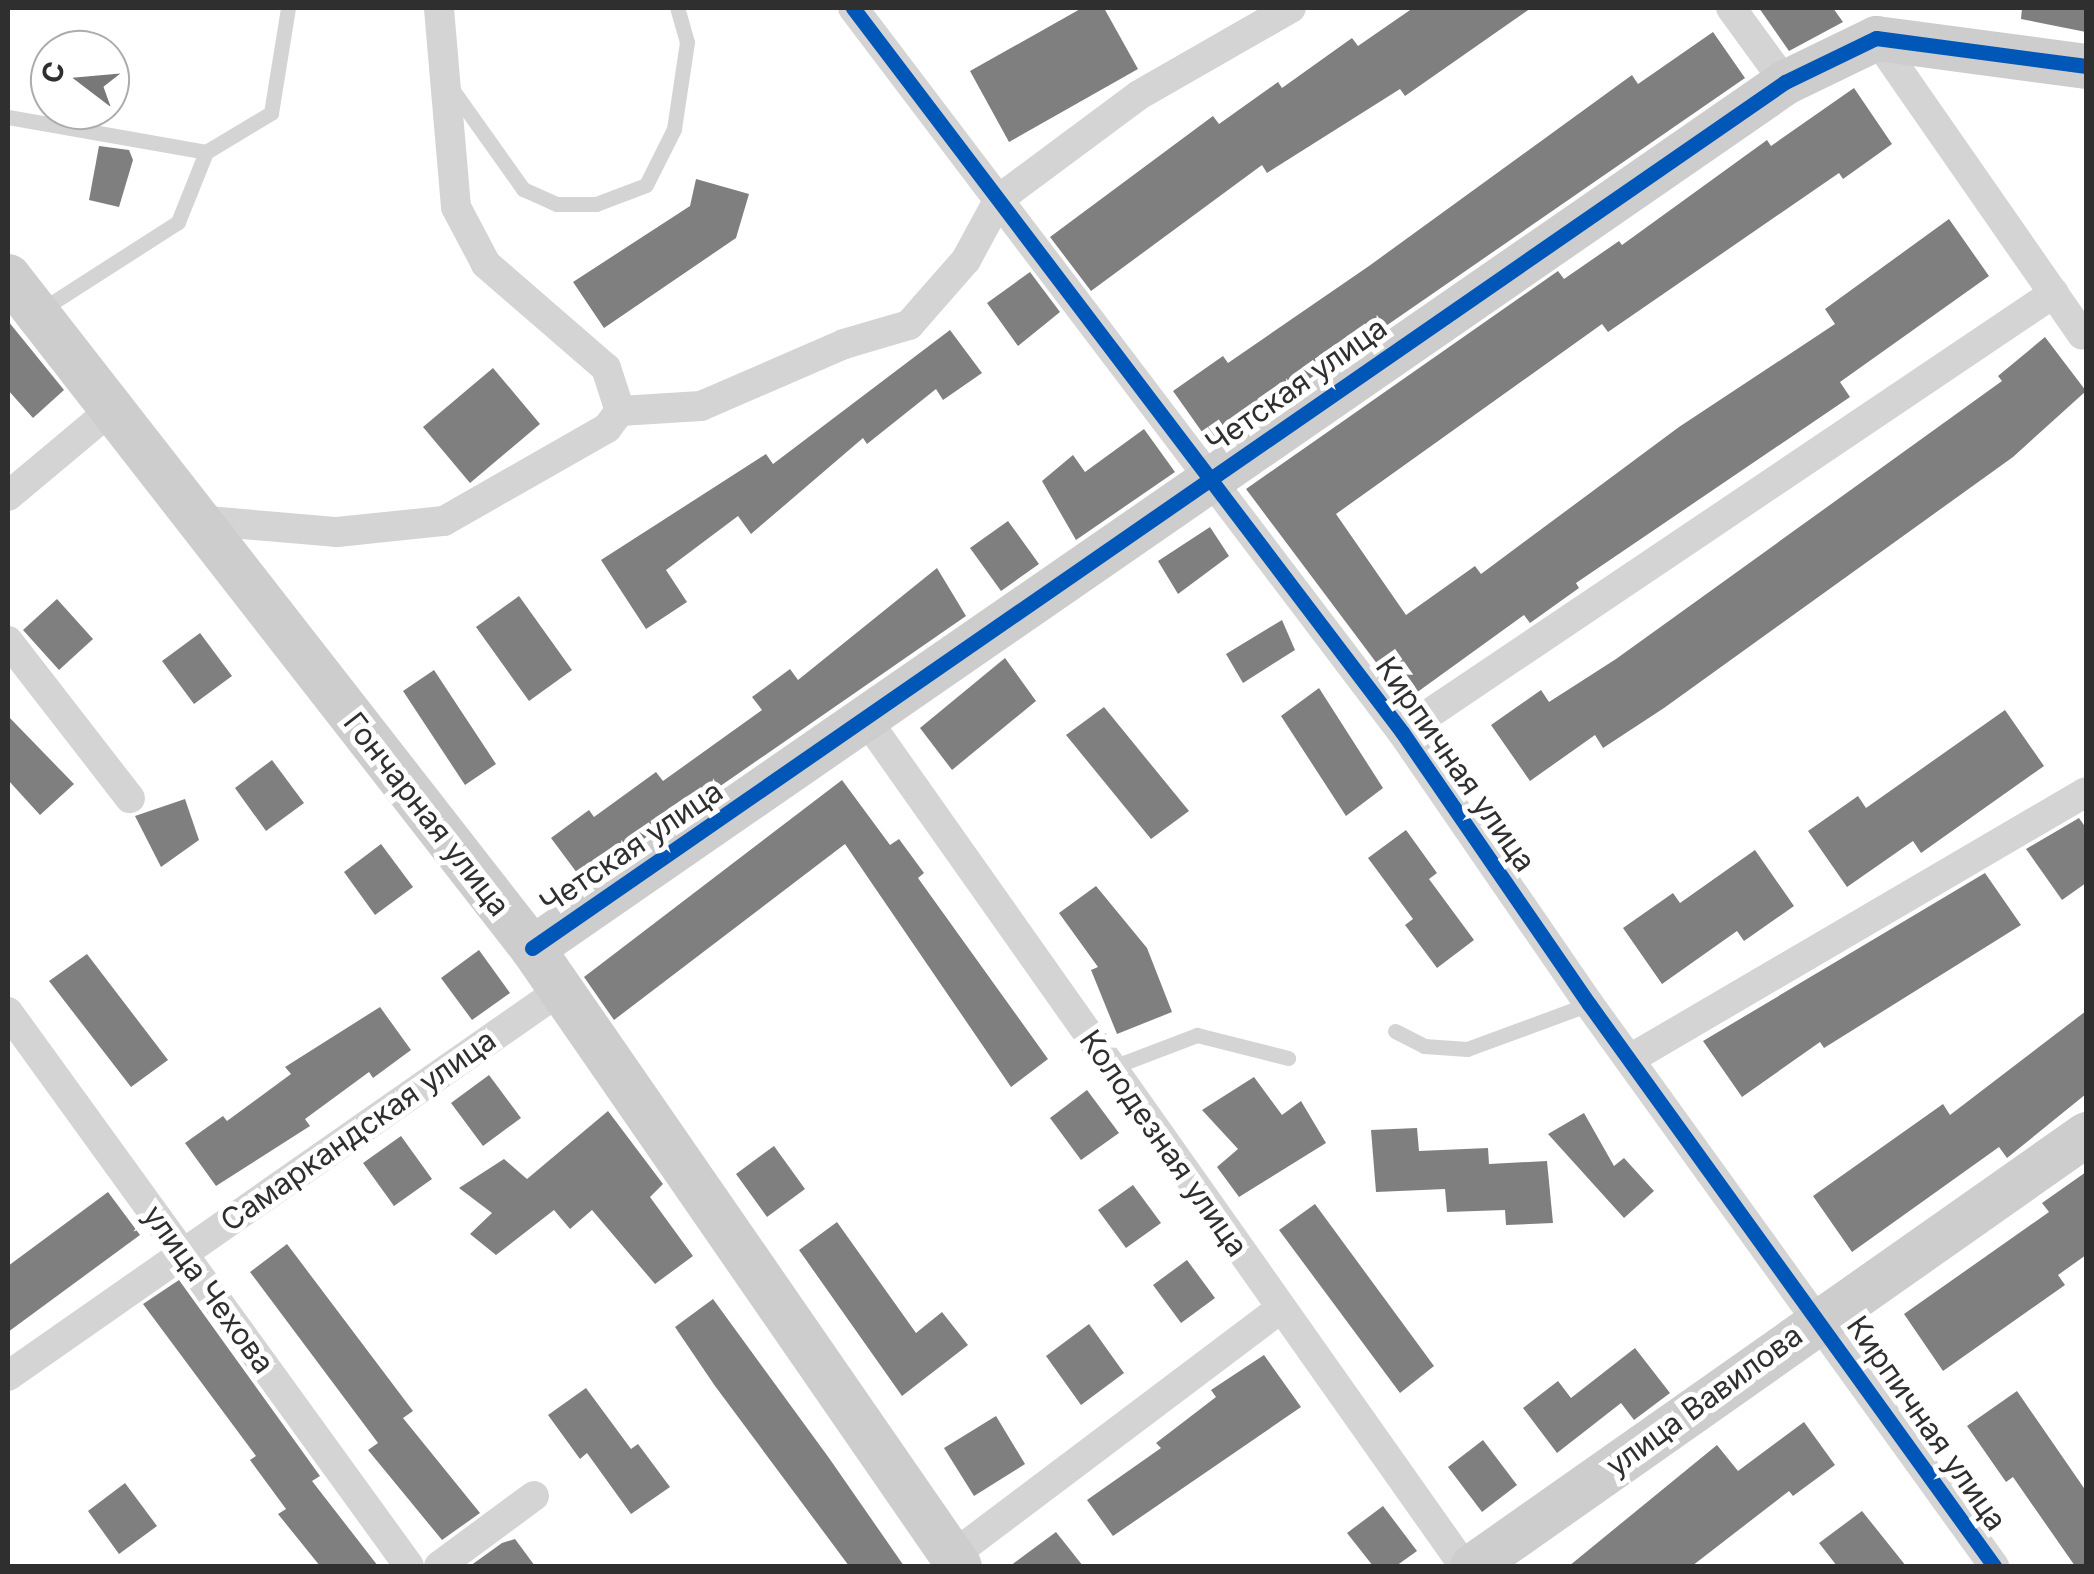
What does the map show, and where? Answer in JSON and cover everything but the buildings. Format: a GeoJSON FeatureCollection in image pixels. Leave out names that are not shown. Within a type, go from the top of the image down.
{"type":"FeatureCollection","features":[{"type":"Feature","properties":{"kind":"street"},"geometry":{"type":"LineString","coordinates":[[439,8],[441,74],[456,208],[486,264],[606,368],[620,411]]}},
{"type":"Feature","properties":{"kind":"street","name":"Кирпичная улица"},"geometry":{"type":"LineString","coordinates":[[853,8],[1402,732],[1589,1004],[1820,1317],[1994,1566]]}},
{"type":"Feature","properties":{"kind":"street"},"geometry":{"type":"LineString","coordinates":[[196,520],[337,532],[444,521],[607,428],[620,411],[701,406],[844,344],[909,324],[966,260],[1000,199],[1138,95],[1291,8]]}},
{"type":"Feature","properties":{"kind":"street"},"geometry":{"type":"LineString","coordinates":[[1732,8],[1785,82]]}},
{"type":"Feature","properties":{"kind":"street"},"geometry":{"type":"LineString","coordinates":[[1876,38],[2086,66]]}},
{"type":"Feature","properties":{"kind":"street"},"geometry":{"type":"LineString","coordinates":[[1876,38],[2085,335]]}},
{"type":"Feature","properties":{"kind":"street","name":"Четская улица"},"geometry":{"type":"LineString","coordinates":[[532,948],[1785,82],[1876,38]]}},
{"type":"Feature","properties":{"kind":"street","name":"Гончарная улица"},"geometry":{"type":"LineString","coordinates":[[8,276],[532,948],[955,1561]]}},
{"type":"Feature","properties":{"kind":"street"},"geometry":{"type":"LineString","coordinates":[[1402,732],[2054,293]]}},
{"type":"Feature","properties":{"kind":"street"},"geometry":{"type":"LineString","coordinates":[[8,496],[112,409]]}},
{"type":"Feature","properties":{"kind":"street"},"geometry":{"type":"LineString","coordinates":[[8,641],[130,798]]}},
{"type":"Feature","properties":{"kind":"street","name":"Колодезная улица"},"geometry":{"type":"LineString","coordinates":[[866,719],[1113,1067],[1278,1310],[1464,1566]]}},
{"type":"Feature","properties":{"kind":"street"},"geometry":{"type":"LineString","coordinates":[[1630,1059],[2086,792]]}},
{"type":"Feature","properties":{"kind":"street","name":"Самаркандская улица"},"geometry":{"type":"LineString","coordinates":[[8,1376],[562,989]]}},
{"type":"Feature","properties":{"kind":"street","name":"улица Чехова"},"geometry":{"type":"LineString","coordinates":[[8,1012],[409,1566]]}},
{"type":"Feature","properties":{"kind":"street","name":"улица Вавилова"},"geometry":{"type":"LineString","coordinates":[[1472,1566],[1820,1317],[2086,1134]]}},
{"type":"Feature","properties":{"kind":"street"},"geometry":{"type":"LineString","coordinates":[[955,1561],[1278,1310]]}},
{"type":"Feature","properties":{"kind":"street"},"geometry":{"type":"LineString","coordinates":[[439,1566],[534,1496]]}},
{"type":"Feature","properties":{"kind":"lane"},"geometry":{"type":"LineString","coordinates":[[38,312],[178,222],[206,152],[272,113],[288,8]]}},
{"type":"Feature","properties":{"kind":"lane"},"geometry":{"type":"LineString","coordinates":[[441,74],[523,189],[557,204],[596,204],[646,185],[674,128],[687,42],[677,8]]}},
{"type":"Feature","properties":{"kind":"lane"},"geometry":{"type":"LineString","coordinates":[[8,118],[206,152]]}},
{"type":"Feature","properties":{"kind":"lane"},"geometry":{"type":"LineString","coordinates":[[1395,1032],[1424,1046],[1467,1049],[1589,1004]]}},
{"type":"Feature","properties":{"kind":"lane"},"geometry":{"type":"LineString","coordinates":[[1113,1067],[1198,1035],[1288,1058]]}},
{"type":"Feature","properties":{"kind":"cycle path"},"geometry":{"type":"LineString","coordinates":[[853,8],[1402,732],[1589,1004],[1994,1566]]}},
{"type":"Feature","properties":{"kind":"cycle path"},"geometry":{"type":"LineString","coordinates":[[532,948],[1785,82],[1876,38],[2086,66]]}}]}
